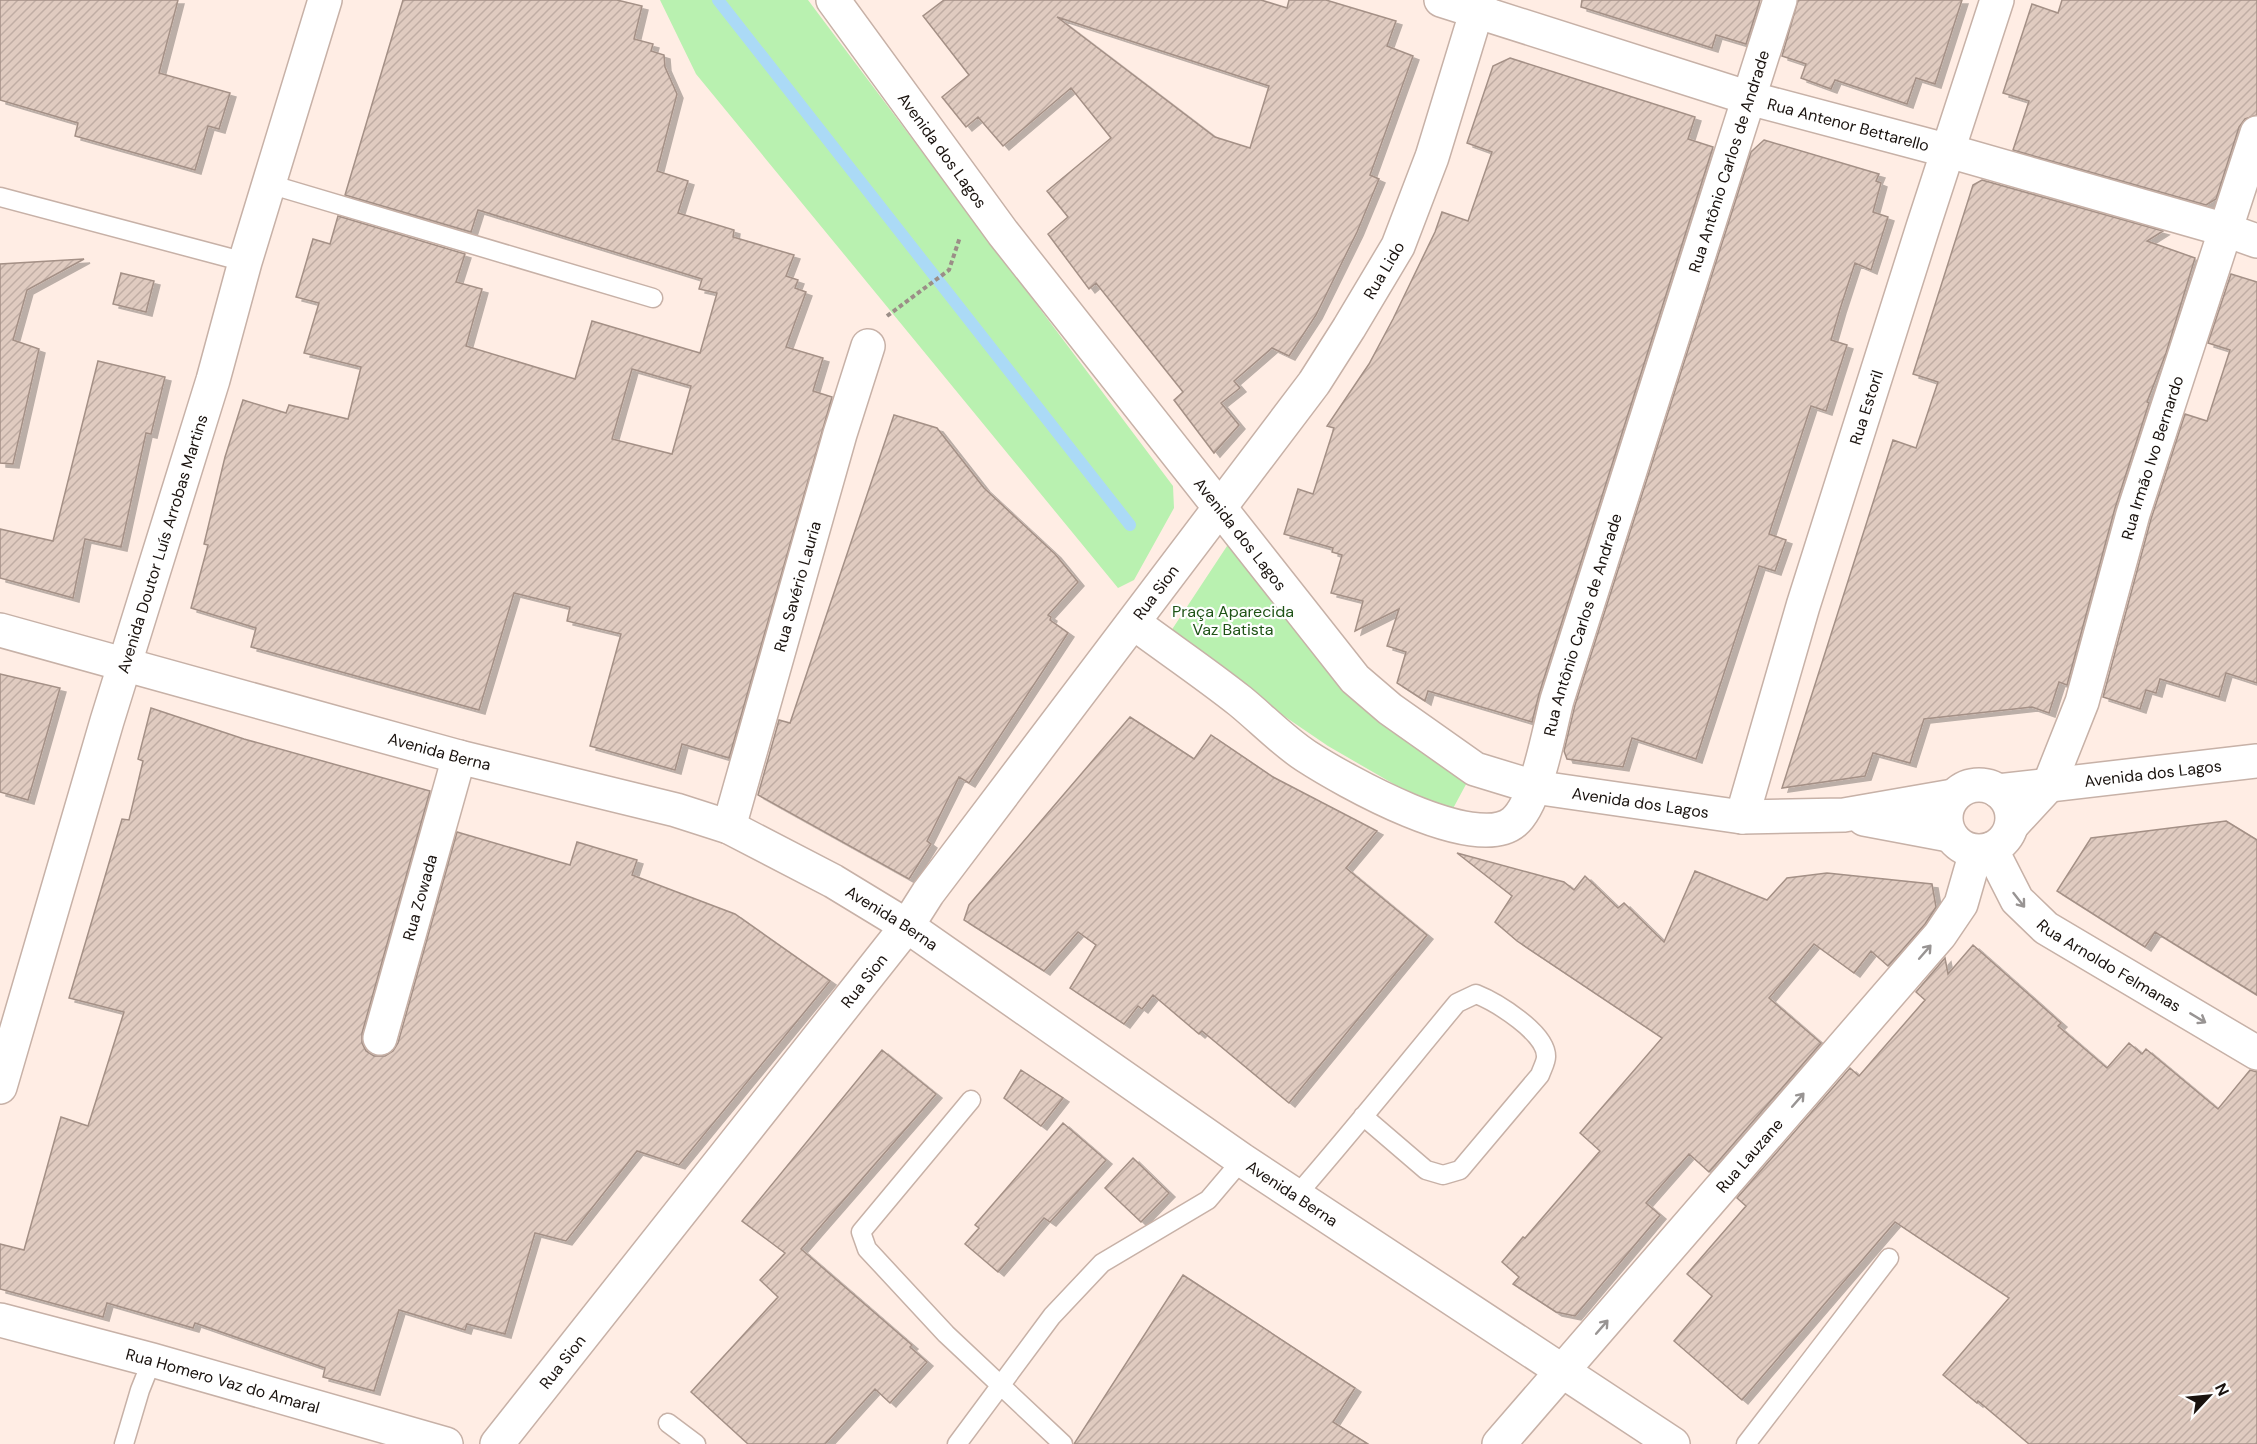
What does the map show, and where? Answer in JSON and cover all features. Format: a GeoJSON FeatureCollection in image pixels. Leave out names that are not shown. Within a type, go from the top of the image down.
{"type":"FeatureCollection","features":[{"type":"Feature","properties":{"kind":"street","name":"Avenida Doutor Luís Arrobas Martins"},"geometry":{"type":"LineString","coordinates":[[0,1087],[124,664],[213,380],[244,262],[325,0]]}},
{"type":"Feature","properties":{"kind":"street","name":"Avenida dos Lagos"},"geometry":{"type":"LineString","coordinates":[[833,0],[1003,233],[1355,679],[1390,709],[1475,769],[1534,787],[1742,817],[1845,815],[1953,796]]}},
{"type":"Feature","properties":{"kind":"street","name":"Rua Antenor Bettarello"},"geometry":{"type":"LineString","coordinates":[[1441,0],[1479,6],[1749,98],[1949,151],[2226,230],[2257,241]]}},
{"type":"Feature","properties":{"kind":"street","name":"Rua Antônio Carlos de Andrade"},"geometry":{"type":"LineString","coordinates":[[1134,623],[1240,701],[1304,755],[1333,772],[1428,819],[1455,826],[1490,830],[1505,829],[1526,811],[1557,700],[1780,0]]}},
{"type":"Feature","properties":{"kind":"street","name":"Rua Estoril"},"geometry":{"type":"LineString","coordinates":[[1742,817],[1807,595],[1919,238],[1997,0]]}},
{"type":"Feature","properties":{"kind":"street","name":"Rua Lido"},"geometry":{"type":"LineString","coordinates":[[1220,507],[1314,383],[1398,246],[1432,157],[1479,6]]}},
{"type":"Feature","properties":{"kind":"street","name":"Rua Irmão Ivo Bernardo"},"geometry":{"type":"LineString","coordinates":[[2049,785],[2082,702],[2133,514],[2257,133]]}},
{"type":"Feature","properties":{"kind":"street","name":"Rua Savério Lauria"},"geometry":{"type":"LineString","coordinates":[[729,827],[840,434],[868,346]]}},
{"type":"Feature","properties":{"kind":"street","name":"Rua Sion"},"geometry":{"type":"LineString","coordinates":[[497,1444],[907,926],[928,893],[1220,507]]}},
{"type":"Feature","properties":{"kind":"street","name":"Avenida Berna"},"geometry":{"type":"LineString","coordinates":[[0,630],[459,757],[666,807],[729,827],[833,881],[907,926],[1242,1160],[1673,1444]]}},
{"type":"Feature","properties":{"kind":"street","name":"Rua Zowada"},"geometry":{"type":"LineString","coordinates":[[380,1038],[459,757]]}},
{"type":"Feature","properties":{"kind":"street","name":"Avenida dos Lagos"},"geometry":{"type":"LineString","coordinates":[[1998,791],[2257,761]]}},
{"type":"Feature","properties":{"kind":"street"},"geometry":{"type":"LineString","coordinates":[[1983,784],[1998,791],[2010,806],[1982,840],[1945,815],[1953,796],[1967,786],[1983,784]]}},
{"type":"Feature","properties":{"kind":"street"},"geometry":{"type":"LineString","coordinates":[[1982,840],[2049,785]]}},
{"type":"Feature","properties":{"kind":"street","name":"Avenida dos Lagos"},"geometry":{"type":"LineString","coordinates":[[1845,815],[1982,840]]}},
{"type":"Feature","properties":{"kind":"street","name":"Rua Arnoldo Felmanas"},"geometry":{"type":"LineString","coordinates":[[1982,840],[2017,900],[2046,928],[2257,1053]]}},
{"type":"Feature","properties":{"kind":"street","name":"Rua Lauzane"},"geometry":{"type":"LineString","coordinates":[[1499,1444],[1564,1372],[1940,935],[1961,904],[1982,840]]}},
{"type":"Feature","properties":{"kind":"street","name":"Rua Homero Vaz do Amaral"},"geometry":{"type":"LineString","coordinates":[[0,1320],[152,1360],[446,1444]]}},
{"type":"Feature","properties":{"kind":"lane"},"geometry":{"type":"LineString","coordinates":[[269,184],[653,298]]}},
{"type":"Feature","properties":{"kind":"lane"},"geometry":{"type":"LineString","coordinates":[[0,197],[244,262]]}},
{"type":"Feature","properties":{"kind":"lane"},"geometry":{"type":"LineString","coordinates":[[1296,1196],[1457,1003],[1476,994],[1493,1001],[1540,1037],[1546,1056],[1540,1075],[1460,1170],[1443,1175],[1426,1170],[1363,1116]]}},
{"type":"Feature","properties":{"kind":"lane"},"geometry":{"type":"LineString","coordinates":[[971,1101],[861,1232],[867,1249],[946,1334],[1063,1444]]}},
{"type":"Feature","properties":{"kind":"lane"},"geometry":{"type":"LineString","coordinates":[[957,1444],[1052,1316],[1102,1263],[1208,1200],[1242,1160]]}},
{"type":"Feature","properties":{"kind":"lane"},"geometry":{"type":"LineString","coordinates":[[1746,1444],[1888,1258]]}},
{"type":"Feature","properties":{"kind":"lane"},"geometry":{"type":"LineString","coordinates":[[124,1444],[140,1390],[152,1360]]}},
{"type":"Feature","properties":{"kind":"lane"},"geometry":{"type":"LineString","coordinates":[[668,1423],[696,1444]]}},
{"type":"Feature","properties":{"kind":"path"},"geometry":{"type":"LineString","coordinates":[[918,293],[949,270]]}},
{"type":"Feature","properties":{"kind":"green space"},"geometry":{"type":"Polygon","coordinates":[[[660,0],[808,0],[1173,486],[1174,508],[1134,580],[1118,588],[696,74],[660,0]]]}},
{"type":"Feature","properties":{"kind":"green space","name":"Praça Aparecida Vaz Batista"},"geometry":{"type":"Polygon","coordinates":[[[1229,543],[1471,775],[1449,816],[1328,746],[1278,712],[1171,631],[1229,543]]]}},
{"type":"Feature","properties":{"kind":"building"},"geometry":{"type":"Polygon","coordinates":[[[0,0],[178,0],[159,73],[230,93],[219,129],[208,126],[195,170],[75,136],[78,123],[0,100],[0,0]]]}},
{"type":"Feature","properties":{"kind":"building"},"geometry":{"type":"Polygon","coordinates":[[[403,0],[617,0],[642,6],[634,39],[653,44],[651,51],[664,55],[665,67],[677,94],[657,171],[688,181],[678,213],[734,230],[733,237],[794,255],[786,276],[798,280],[795,288],[806,292],[786,347],[823,358],[813,391],[832,397],[729,758],[682,744],[675,770],[590,746],[621,634],[567,621],[570,607],[514,593],[479,710],[251,647],[256,628],[191,608],[208,545],[204,544],[225,457],[243,400],[286,413],[289,405],[348,419],[361,367],[304,353],[319,303],[296,297],[313,239],[330,244],[338,216],[465,254],[456,282],[482,289],[466,346],[575,379],[592,321],[700,353],[717,293],[699,289],[702,279],[478,210],[471,232],[345,195],[403,0]],[[632,369],[612,439],[672,454],[691,386],[632,369]]]}},
{"type":"Feature","properties":{"kind":"building"},"geometry":{"type":"Polygon","coordinates":[[[944,0],[1261,0],[1287,8],[1289,0],[1326,0],[1396,21],[1387,46],[1413,56],[1370,175],[1379,179],[1357,232],[1316,315],[1289,356],[1272,348],[1234,381],[1240,388],[1221,403],[1239,425],[1214,453],[1174,400],[1183,392],[1096,283],[1089,289],[1048,234],[1068,217],[1047,191],[1111,138],[1071,88],[1003,146],[978,117],[966,127],[942,97],[969,75],[923,16],[944,0]],[[1057,17],[1215,137],[1250,148],[1269,86],[1057,17]]]}},
{"type":"Feature","properties":{"kind":"building"},"geometry":{"type":"Polygon","coordinates":[[[1582,0],[1760,0],[1746,44],[1716,35],[1712,48],[1581,7],[1582,0]]]}},
{"type":"Feature","properties":{"kind":"building"},"geometry":{"type":"Polygon","coordinates":[[[1798,0],[1962,0],[1935,84],[1916,78],[1907,104],[1835,80],[1831,89],[1801,78],[1806,64],[1782,56],[1798,0]]]}},
{"type":"Feature","properties":{"kind":"building"},"geometry":{"type":"Polygon","coordinates":[[[2062,0],[2257,0],[2257,115],[2245,119],[2239,127],[2216,199],[2206,205],[2013,150],[2029,101],[2003,93],[2032,4],[2058,13],[2062,0]]]}},
{"type":"Feature","properties":{"kind":"building"},"geometry":{"type":"Polygon","coordinates":[[[1510,58],[1695,117],[1688,139],[1713,147],[1532,722],[1428,691],[1425,701],[1397,683],[1406,652],[1387,646],[1399,609],[1355,631],[1363,601],[1331,593],[1342,555],[1332,552],[1333,548],[1284,534],[1298,489],[1313,494],[1334,428],[1327,426],[1369,364],[1435,232],[1442,212],[1468,221],[1492,152],[1467,143],[1493,66],[1510,58]]]}},
{"type":"Feature","properties":{"kind":"building"},"geometry":{"type":"Polygon","coordinates":[[[1764,140],[1879,174],[1876,181],[1881,183],[1873,212],[1888,217],[1871,270],[1855,263],[1840,309],[1831,340],[1847,345],[1826,411],[1811,406],[1769,534],[1786,540],[1775,571],[1759,566],[1696,759],[1632,738],[1623,767],[1567,759],[1564,751],[1575,705],[1751,152],[1764,140]]]}},
{"type":"Feature","properties":{"kind":"building"},"geometry":{"type":"Polygon","coordinates":[[[1982,180],[2163,231],[2147,241],[2195,258],[2166,353],[2147,402],[2149,403],[2115,508],[2067,685],[2059,682],[2049,713],[2032,707],[1924,719],[1910,763],[1873,753],[1865,776],[1782,788],[1893,440],[1916,448],[1938,382],[1913,374],[1973,185],[1982,180]]]}},
{"type":"Feature","properties":{"kind":"building"},"geometry":{"type":"Polygon","coordinates":[[[84,259],[27,290],[13,340],[39,349],[13,464],[0,463],[0,264],[84,259]]]}},
{"type":"Feature","properties":{"kind":"building"},"geometry":{"type":"Polygon","coordinates":[[[121,273],[154,281],[146,312],[113,304],[121,273]]]}},
{"type":"Feature","properties":{"kind":"building"},"geometry":{"type":"Polygon","coordinates":[[[2231,274],[2257,282],[2257,683],[2226,673],[2219,697],[2160,679],[2156,693],[2146,690],[2140,709],[2103,697],[2151,519],[2185,414],[2207,421],[2230,350],[2208,343],[2231,274]]]}},
{"type":"Feature","properties":{"kind":"building"},"geometry":{"type":"Polygon","coordinates":[[[98,361],[165,377],[151,434],[146,433],[121,547],[85,539],[73,598],[0,578],[0,529],[53,541],[98,361]]]}},
{"type":"Feature","properties":{"kind":"building"},"geometry":{"type":"Polygon","coordinates":[[[894,415],[937,428],[984,488],[1055,554],[1078,582],[1048,615],[1051,617],[1050,620],[1068,633],[969,783],[959,777],[927,841],[931,844],[909,879],[758,795],[779,720],[790,723],[894,415]]]}},
{"type":"Feature","properties":{"kind":"building"},"geometry":{"type":"Polygon","coordinates":[[[0,674],[60,688],[28,800],[0,792],[0,674]]]}},
{"type":"Feature","properties":{"kind":"building"},"geometry":{"type":"Polygon","coordinates":[[[151,708],[244,739],[430,791],[362,1033],[362,1043],[366,1051],[374,1056],[385,1056],[393,1051],[398,1043],[457,832],[570,865],[577,842],[637,860],[632,875],[735,914],[830,981],[679,1165],[637,1151],[566,1241],[535,1233],[505,1334],[467,1324],[465,1330],[399,1310],[374,1391],[323,1377],[325,1368],[195,1323],[193,1328],[107,1303],[103,1317],[0,1289],[0,1244],[24,1250],[61,1117],[88,1126],[124,1012],[69,998],[122,819],[129,820],[143,761],[138,759],[151,708]]]}},
{"type":"Feature","properties":{"kind":"building"},"geometry":{"type":"Polygon","coordinates":[[[1130,717],[1194,759],[1211,735],[1273,777],[1377,831],[1346,868],[1427,935],[1289,1103],[1202,1031],[1199,1034],[1153,995],[1142,1009],[1138,1006],[1124,1024],[1070,988],[1096,945],[1078,932],[1044,971],[964,920],[969,905],[1130,717]]]}},
{"type":"Feature","properties":{"kind":"building"},"geometry":{"type":"Polygon","coordinates":[[[2226,821],[2257,840],[2257,995],[2155,932],[2145,947],[2057,891],[2091,838],[2226,821]]]}},
{"type":"Feature","properties":{"kind":"building"},"geometry":{"type":"Polygon","coordinates":[[[1457,853],[1564,882],[1574,890],[1585,876],[1618,908],[1624,903],[1664,942],[1695,871],[1767,900],[1787,878],[1827,873],[1932,884],[1936,907],[1925,924],[1888,966],[1871,951],[1854,973],[1814,944],[1769,998],[1821,1043],[1709,1172],[1689,1154],[1646,1203],[1660,1215],[1575,1316],[1556,1312],[1513,1284],[1519,1277],[1502,1262],[1600,1151],[1580,1133],[1662,1038],[1517,941],[1495,922],[1512,896],[1457,853]]]}},
{"type":"Feature","properties":{"kind":"building"},"geometry":{"type":"Polygon","coordinates":[[[1973,945],[2061,1023],[2058,1026],[2107,1068],[2129,1043],[2142,1054],[2146,1049],[2218,1109],[2250,1070],[2257,1072],[2257,1444],[2029,1444],[1943,1375],[2009,1298],[1895,1222],[1742,1400],[1674,1341],[1712,1296],[1687,1274],[1746,1206],[1737,1198],[1850,1068],[1859,1076],[1925,1000],[1916,992],[1945,958],[1948,974],[1973,945]]]}},
{"type":"Feature","properties":{"kind":"building"},"geometry":{"type":"Polygon","coordinates":[[[882,1050],[936,1094],[801,1249],[912,1345],[910,1347],[927,1362],[890,1403],[875,1389],[825,1444],[748,1444],[691,1392],[778,1297],[760,1280],[785,1253],[742,1221],[882,1050]]]}},
{"type":"Feature","properties":{"kind":"building"},"geometry":{"type":"Polygon","coordinates":[[[1021,1070],[1063,1098],[1041,1126],[1004,1098],[1021,1070]]]}},
{"type":"Feature","properties":{"kind":"building"},"geometry":{"type":"Polygon","coordinates":[[[1063,1123],[1106,1160],[1050,1222],[1044,1218],[998,1272],[965,1244],[979,1228],[975,1225],[1063,1123]]]}},
{"type":"Feature","properties":{"kind":"building"},"geometry":{"type":"Polygon","coordinates":[[[1133,1158],[1169,1193],[1141,1222],[1105,1188],[1133,1158]]]}},
{"type":"Feature","properties":{"kind":"building"},"geometry":{"type":"Polygon","coordinates":[[[1183,1275],[1355,1388],[1333,1422],[1368,1444],[1074,1444],[1183,1275]]]}},
{"type":"Feature","properties":{"kind":"waterway"},"geometry":{"type":"LineString","coordinates":[[718,0],[1130,525]]}}]}
